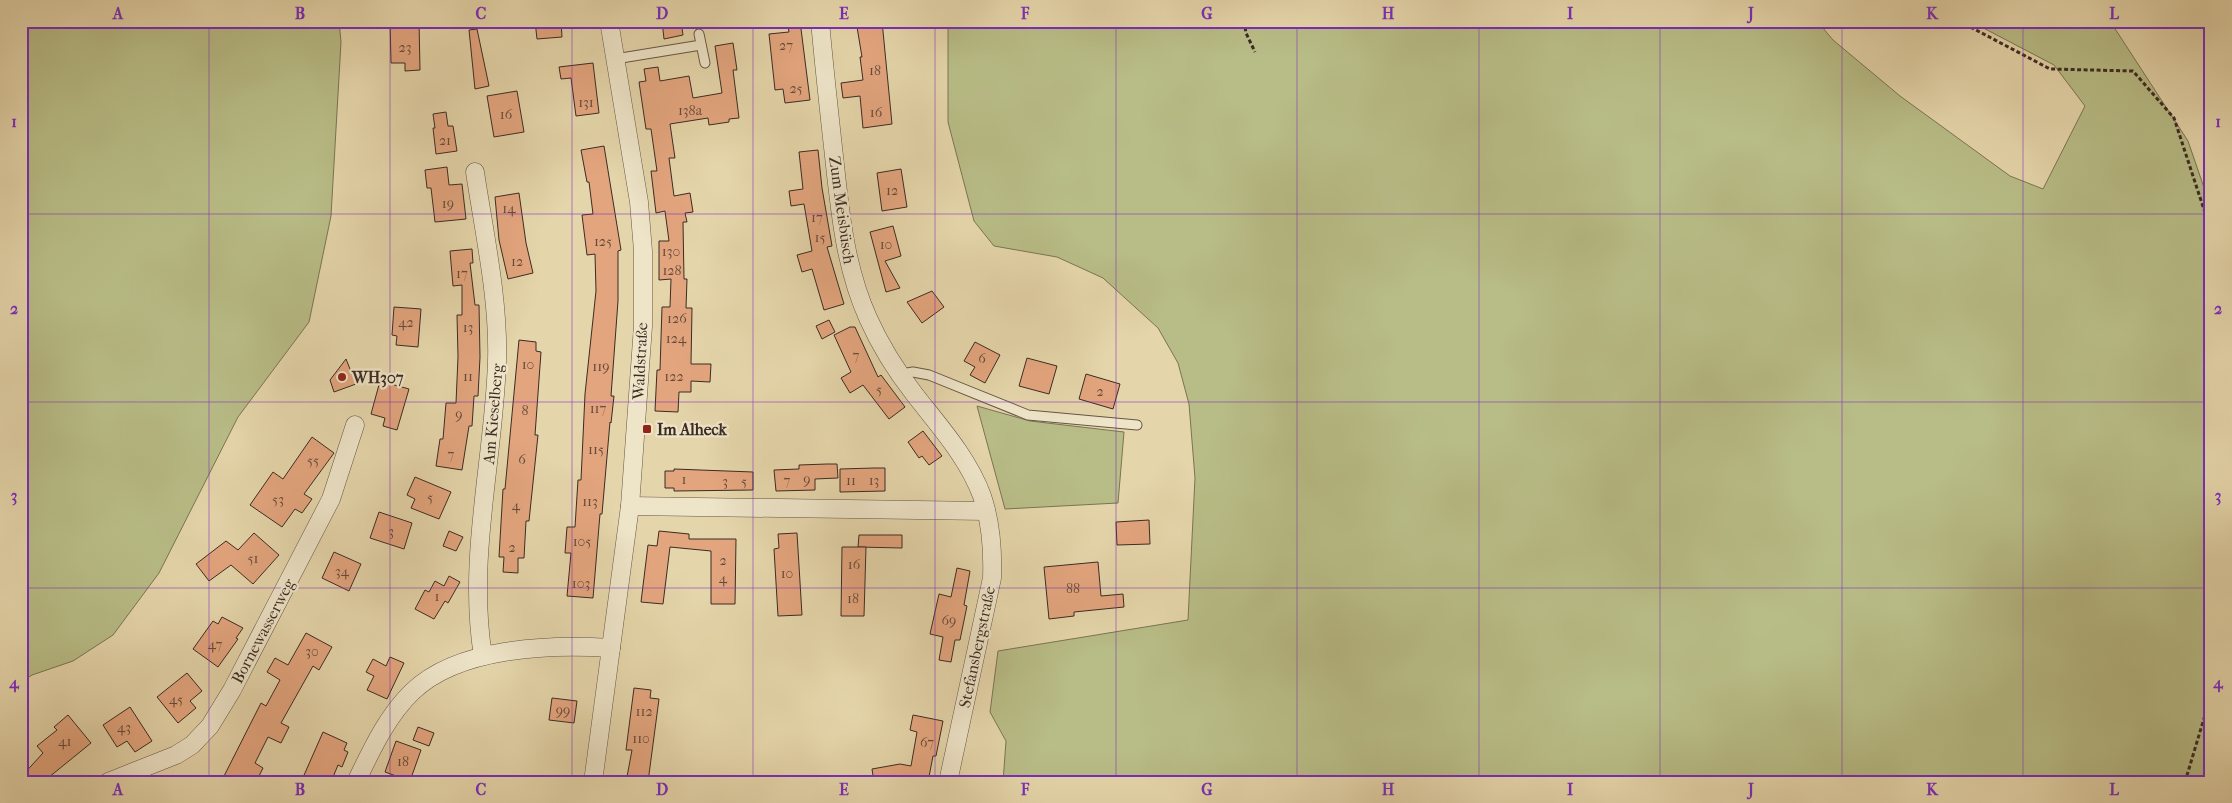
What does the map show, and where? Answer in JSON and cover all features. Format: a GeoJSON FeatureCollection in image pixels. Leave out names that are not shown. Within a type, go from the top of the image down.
{"type":"FeatureCollection","features":[{"type":"Feature","properties":{"kind":"street","name":"Waldstraße"},"geometry":{"type":"LineString","coordinates":[[593,782],[630,506],[643,326],[643,251],[639,202],[608,21]]}},
{"type":"Feature","properties":{"kind":"street","name":"Zum Meisbüsch"},"geometry":{"type":"LineString","coordinates":[[820,21],[840,210],[848,260],[868,318],[901,374],[959,453],[975,481],[986,511]]}},
{"type":"Feature","properties":{"kind":"street","name":"Am Kieselberg"},"geometry":{"type":"LineString","coordinates":[[475,172],[494,303],[498,359],[495,408],[478,564],[479,631],[484,656]]}},
{"type":"Feature","properties":{"kind":"street","name":"Bornewasserweg"},"geometry":{"type":"LineString","coordinates":[[108,782],[176,755],[192,745],[210,726],[232,690],[331,499],[355,425]]}},
{"type":"Feature","properties":{"kind":"street"},"geometry":{"type":"LineString","coordinates":[[630,506],[986,511]]}},
{"type":"Feature","properties":{"kind":"street","name":"Stefansbergstraße"},"geometry":{"type":"LineString","coordinates":[[948,782],[992,578],[993,555],[986,511]]}},
{"type":"Feature","properties":{"kind":"street"},"geometry":{"type":"LineString","coordinates":[[356,782],[388,722],[412,692],[430,678],[454,666],[484,656],[532,649],[587,646],[612,648]]}},
{"type":"Feature","properties":{"kind":"lane"},"geometry":{"type":"LineString","coordinates":[[700,34],[704,63]]}},
{"type":"Feature","properties":{"kind":"lane"},"geometry":{"type":"LineString","coordinates":[[615,59],[701,45]]}},
{"type":"Feature","properties":{"kind":"lane"},"geometry":{"type":"LineString","coordinates":[[901,374],[913,372],[929,375],[1028,415],[1136,426]]}},
{"type":"Feature","properties":{"kind":"path"},"geometry":{"type":"LineString","coordinates":[[1244,21],[1246,33],[1255,52]]}},
{"type":"Feature","properties":{"kind":"path"},"geometry":{"type":"LineString","coordinates":[[1960,21],[2050,69],[2133,71],[2174,118],[2211,231]]}},
{"type":"Feature","properties":{"kind":"path"},"geometry":{"type":"LineString","coordinates":[[2185,782],[2211,695]]}},
{"type":"Feature","properties":{"kind":"green space"},"geometry":{"type":"Polygon","coordinates":[[[21,21],[339,21],[341,42],[331,216],[309,322],[238,417],[159,573],[113,635],[73,661],[32,675],[21,682],[21,21]]]}},
{"type":"Feature","properties":{"kind":"green space"},"geometry":{"type":"Polygon","coordinates":[[[948,21],[1817,21],[1833,40],[1900,96],[2010,176],[2043,189],[2085,106],[2054,65],[1970,21],[2110,21],[2188,141],[2211,208],[2211,782],[1003,782],[1006,741],[990,712],[998,651],[1188,620],[1195,478],[1189,404],[1178,363],[1158,328],[1103,278],[1057,257],[994,246],[974,221],[948,122],[948,21]]]}},
{"type":"Feature","properties":{"kind":"green space"},"geometry":{"type":"Polygon","coordinates":[[[977,406],[1030,421],[1124,432],[1118,503],[1005,509],[977,406]]]}},
{"type":"Feature","properties":{"kind":"building"},"geometry":{"type":"Polygon","coordinates":[[[390,21],[419,21],[420,70],[405,71],[405,63],[391,63],[390,21]]]}},
{"type":"Feature","properties":{"kind":"building"},"geometry":{"type":"Polygon","coordinates":[[[535,21],[561,21],[562,37],[537,39],[535,21]]]}},
{"type":"Feature","properties":{"kind":"building"},"geometry":{"type":"Polygon","coordinates":[[[662,21],[681,21],[683,35],[664,39],[662,21]]]}},
{"type":"Feature","properties":{"kind":"building"},"geometry":{"type":"Polygon","coordinates":[[[787,21],[800,21],[810,100],[785,103],[783,89],[775,90],[769,34],[789,32],[787,21]]]}},
{"type":"Feature","properties":{"kind":"building"},"geometry":{"type":"Polygon","coordinates":[[[856,21],[882,21],[892,124],[863,128],[860,96],[843,98],[841,83],[863,80],[860,57],[862,57],[856,21]]]}},
{"type":"Feature","properties":{"kind":"building"},"geometry":{"type":"Polygon","coordinates":[[[477,29],[489,86],[475,89],[469,30],[477,29]]]}},
{"type":"Feature","properties":{"kind":"building"},"geometry":{"type":"Polygon","coordinates":[[[733,43],[737,70],[733,70],[739,118],[729,119],[729,122],[709,125],[708,118],[670,124],[675,158],[669,158],[674,196],[690,193],[693,212],[685,213],[687,222],[683,222],[684,279],[687,279],[686,308],[692,308],[691,364],[711,364],[710,382],[691,381],[691,392],[679,392],[678,412],[655,411],[657,370],[660,370],[662,307],[670,307],[671,279],[659,280],[659,241],[669,241],[665,211],[656,213],[651,171],[657,171],[651,129],[646,129],[639,82],[646,81],[644,69],[658,67],[660,81],[689,76],[693,98],[722,93],[715,46],[733,43]]]}},
{"type":"Feature","properties":{"kind":"building"},"geometry":{"type":"Polygon","coordinates":[[[593,63],[599,113],[576,116],[571,78],[561,79],[559,67],[593,63]]]}},
{"type":"Feature","properties":{"kind":"building"},"geometry":{"type":"Polygon","coordinates":[[[517,91],[524,132],[494,137],[487,96],[517,91]]]}},
{"type":"Feature","properties":{"kind":"building"},"geometry":{"type":"Polygon","coordinates":[[[446,112],[448,126],[453,126],[457,151],[436,154],[433,114],[446,112]]]}},
{"type":"Feature","properties":{"kind":"building"},"geometry":{"type":"Polygon","coordinates":[[[604,146],[621,250],[618,251],[618,301],[611,396],[614,396],[602,514],[600,514],[593,598],[567,596],[571,553],[565,553],[567,527],[575,527],[578,480],[581,480],[585,394],[596,291],[595,254],[587,255],[582,215],[593,214],[589,182],[587,182],[581,150],[604,146]]]}},
{"type":"Feature","properties":{"kind":"building"},"geometry":{"type":"Polygon","coordinates":[[[818,150],[822,188],[832,246],[827,247],[844,304],[824,310],[812,269],[802,272],[797,255],[812,251],[804,204],[791,206],[789,191],[803,189],[799,152],[818,150]]]}},
{"type":"Feature","properties":{"kind":"building"},"geometry":{"type":"Polygon","coordinates":[[[447,167],[449,185],[462,184],[466,219],[435,222],[431,188],[427,188],[425,170],[447,167]]]}},
{"type":"Feature","properties":{"kind":"building"},"geometry":{"type":"Polygon","coordinates":[[[901,169],[907,207],[882,211],[877,173],[901,169]]]}},
{"type":"Feature","properties":{"kind":"building"},"geometry":{"type":"Polygon","coordinates":[[[519,193],[526,243],[533,273],[508,279],[499,240],[495,197],[519,193]]]}},
{"type":"Feature","properties":{"kind":"building"},"geometry":{"type":"Polygon","coordinates":[[[893,226],[901,256],[885,261],[900,288],[886,292],[870,232],[893,226]]]}},
{"type":"Feature","properties":{"kind":"building"},"geometry":{"type":"Polygon","coordinates":[[[472,249],[473,263],[470,263],[475,305],[479,305],[480,357],[478,396],[474,396],[472,426],[469,426],[462,470],[436,466],[440,439],[443,439],[446,403],[456,403],[457,315],[462,315],[462,285],[453,286],[450,251],[472,249]]]}},
{"type":"Feature","properties":{"kind":"building"},"geometry":{"type":"Polygon","coordinates":[[[932,291],[944,307],[922,323],[907,302],[932,291]]]}},
{"type":"Feature","properties":{"kind":"building"},"geometry":{"type":"Polygon","coordinates":[[[394,307],[421,309],[418,347],[396,345],[397,336],[392,335],[394,307]]]}},
{"type":"Feature","properties":{"kind":"building"},"geometry":{"type":"Polygon","coordinates":[[[829,320],[835,332],[822,339],[816,326],[829,320]]]}},
{"type":"Feature","properties":{"kind":"building"},"geometry":{"type":"Polygon","coordinates":[[[850,327],[855,327],[878,377],[881,375],[905,407],[889,419],[863,385],[850,393],[841,378],[851,372],[834,335],[850,327]]]}},
{"type":"Feature","properties":{"kind":"building"},"geometry":{"type":"Polygon","coordinates":[[[519,340],[536,342],[536,351],[541,352],[535,435],[538,435],[529,521],[526,521],[524,558],[518,558],[518,573],[503,572],[504,557],[499,557],[503,489],[505,489],[519,340]]]}},
{"type":"Feature","properties":{"kind":"building"},"geometry":{"type":"Polygon","coordinates":[[[975,342],[1000,355],[985,383],[970,375],[975,367],[964,361],[975,342]]]}},
{"type":"Feature","properties":{"kind":"building"},"geometry":{"type":"Polygon","coordinates":[[[1027,358],[1057,366],[1049,394],[1019,386],[1027,358]]]}},
{"type":"Feature","properties":{"kind":"building","name":"WH307"},"geometry":{"type":"Polygon","coordinates":[[[346,359],[356,384],[334,392],[330,380],[346,359]]]}},
{"type":"Feature","properties":{"kind":"building"},"geometry":{"type":"Polygon","coordinates":[[[1086,374],[1120,384],[1113,409],[1079,399],[1086,374]]]}},
{"type":"Feature","properties":{"kind":"building"},"geometry":{"type":"Polygon","coordinates":[[[380,381],[409,389],[397,430],[383,426],[385,418],[371,414],[380,381]]]}},
{"type":"Feature","properties":{"kind":"building"},"geometry":{"type":"Polygon","coordinates":[[[923,431],[942,456],[929,465],[922,456],[919,458],[908,442],[923,431]]]}},
{"type":"Feature","properties":{"kind":"building"},"geometry":{"type":"Polygon","coordinates":[[[312,437],[334,453],[304,494],[312,499],[302,513],[295,509],[282,527],[250,505],[273,472],[283,479],[312,437]]]}},
{"type":"Feature","properties":{"kind":"building"},"geometry":{"type":"Polygon","coordinates":[[[837,464],[838,478],[815,479],[815,490],[776,491],[774,470],[799,469],[799,465],[837,464]]]}},
{"type":"Feature","properties":{"kind":"building"},"geometry":{"type":"Polygon","coordinates":[[[885,468],[885,491],[840,492],[840,469],[885,468]]]}},
{"type":"Feature","properties":{"kind":"building"},"geometry":{"type":"Polygon","coordinates":[[[674,469],[753,472],[753,490],[674,491],[674,488],[665,488],[665,471],[674,471],[674,469]]]}},
{"type":"Feature","properties":{"kind":"building"},"geometry":{"type":"Polygon","coordinates":[[[415,477],[451,492],[439,519],[411,508],[415,499],[407,495],[415,477]]]}},
{"type":"Feature","properties":{"kind":"building"},"geometry":{"type":"Polygon","coordinates":[[[379,512],[412,523],[404,549],[370,538],[379,512]]]}},
{"type":"Feature","properties":{"kind":"building"},"geometry":{"type":"Polygon","coordinates":[[[1149,520],[1150,544],[1117,545],[1116,522],[1149,520]]]}},
{"type":"Feature","properties":{"kind":"building"},"geometry":{"type":"Polygon","coordinates":[[[449,531],[463,537],[456,551],[443,546],[449,531]]]}},
{"type":"Feature","properties":{"kind":"building"},"geometry":{"type":"Polygon","coordinates":[[[659,531],[689,534],[689,539],[736,539],[735,604],[711,604],[711,551],[670,547],[663,604],[641,602],[648,545],[657,546],[659,531]]]}},
{"type":"Feature","properties":{"kind":"building"},"geometry":{"type":"Polygon","coordinates":[[[254,533],[279,555],[253,584],[231,565],[209,581],[196,564],[226,541],[238,550],[254,533]]]}},
{"type":"Feature","properties":{"kind":"building"},"geometry":{"type":"Polygon","coordinates":[[[797,533],[802,615],[778,616],[774,549],[779,548],[778,534],[797,533]]]}},
{"type":"Feature","properties":{"kind":"building"},"geometry":{"type":"Polygon","coordinates":[[[859,535],[902,535],[902,548],[858,547],[859,535]]]}},
{"type":"Feature","properties":{"kind":"building"},"geometry":{"type":"Polygon","coordinates":[[[842,547],[866,547],[864,616],[841,616],[842,547]]]}},
{"type":"Feature","properties":{"kind":"building"},"geometry":{"type":"Polygon","coordinates":[[[334,552],[361,564],[349,591],[322,578],[334,552]]]}},
{"type":"Feature","properties":{"kind":"building"},"geometry":{"type":"Polygon","coordinates":[[[1098,562],[1101,596],[1123,594],[1124,607],[1074,612],[1074,616],[1049,619],[1044,567],[1098,562]]]}},
{"type":"Feature","properties":{"kind":"building"},"geometry":{"type":"Polygon","coordinates":[[[957,568],[970,571],[964,605],[967,606],[960,640],[955,640],[951,662],[939,660],[943,637],[930,634],[939,594],[951,597],[957,568]]]}},
{"type":"Feature","properties":{"kind":"building"},"geometry":{"type":"Polygon","coordinates":[[[449,576],[460,582],[448,603],[445,601],[434,619],[415,609],[425,590],[429,592],[435,581],[444,586],[449,576]]]}},
{"type":"Feature","properties":{"kind":"building"},"geometry":{"type":"Polygon","coordinates":[[[222,617],[243,628],[236,638],[238,639],[218,667],[193,649],[213,621],[218,624],[222,617]]]}},
{"type":"Feature","properties":{"kind":"building"},"geometry":{"type":"Polygon","coordinates":[[[306,633],[332,647],[319,670],[313,666],[281,723],[289,727],[281,743],[268,737],[255,763],[263,768],[256,782],[221,782],[261,703],[266,706],[280,680],[267,672],[275,658],[288,665],[306,633]]]}},
{"type":"Feature","properties":{"kind":"building"},"geometry":{"type":"Polygon","coordinates":[[[390,657],[404,663],[387,699],[367,690],[374,676],[366,672],[373,659],[386,666],[390,657]]]}},
{"type":"Feature","properties":{"kind":"building"},"geometry":{"type":"Polygon","coordinates":[[[187,673],[202,691],[190,701],[196,708],[178,723],[157,697],[187,673]]]}},
{"type":"Feature","properties":{"kind":"building"},"geometry":{"type":"Polygon","coordinates":[[[634,688],[651,690],[650,698],[659,699],[648,782],[626,782],[632,750],[626,750],[634,688]]]}},
{"type":"Feature","properties":{"kind":"building"},"geometry":{"type":"Polygon","coordinates":[[[552,698],[577,701],[574,723],[549,720],[552,698]]]}},
{"type":"Feature","properties":{"kind":"building"},"geometry":{"type":"Polygon","coordinates":[[[130,707],[152,741],[135,752],[127,741],[117,747],[103,725],[130,707]]]}},
{"type":"Feature","properties":{"kind":"building"},"geometry":{"type":"Polygon","coordinates":[[[68,715],[91,743],[43,782],[21,782],[21,777],[43,753],[37,746],[57,730],[54,727],[68,715]]]}},
{"type":"Feature","properties":{"kind":"building"},"geometry":{"type":"Polygon","coordinates":[[[913,715],[943,721],[936,756],[933,756],[928,782],[874,782],[872,769],[900,764],[911,766],[917,732],[910,730],[913,715]]]}},
{"type":"Feature","properties":{"kind":"building"},"geometry":{"type":"Polygon","coordinates":[[[418,727],[434,733],[429,746],[413,740],[418,727]]]}},
{"type":"Feature","properties":{"kind":"building"},"geometry":{"type":"Polygon","coordinates":[[[323,732],[347,743],[344,750],[348,752],[342,767],[338,765],[331,782],[301,782],[323,732]]]}},
{"type":"Feature","properties":{"kind":"building"},"geometry":{"type":"Polygon","coordinates":[[[396,741],[421,750],[410,781],[385,772],[396,741]]]}},
{"type":"Feature","properties":{"kind":"place","name":"WH307"},"geometry":{"type":"Point","coordinates":[342,377]}},
{"type":"Feature","properties":{"kind":"place","name":"Im Alheck"},"geometry":{"type":"Point","coordinates":[647,429]}}]}
